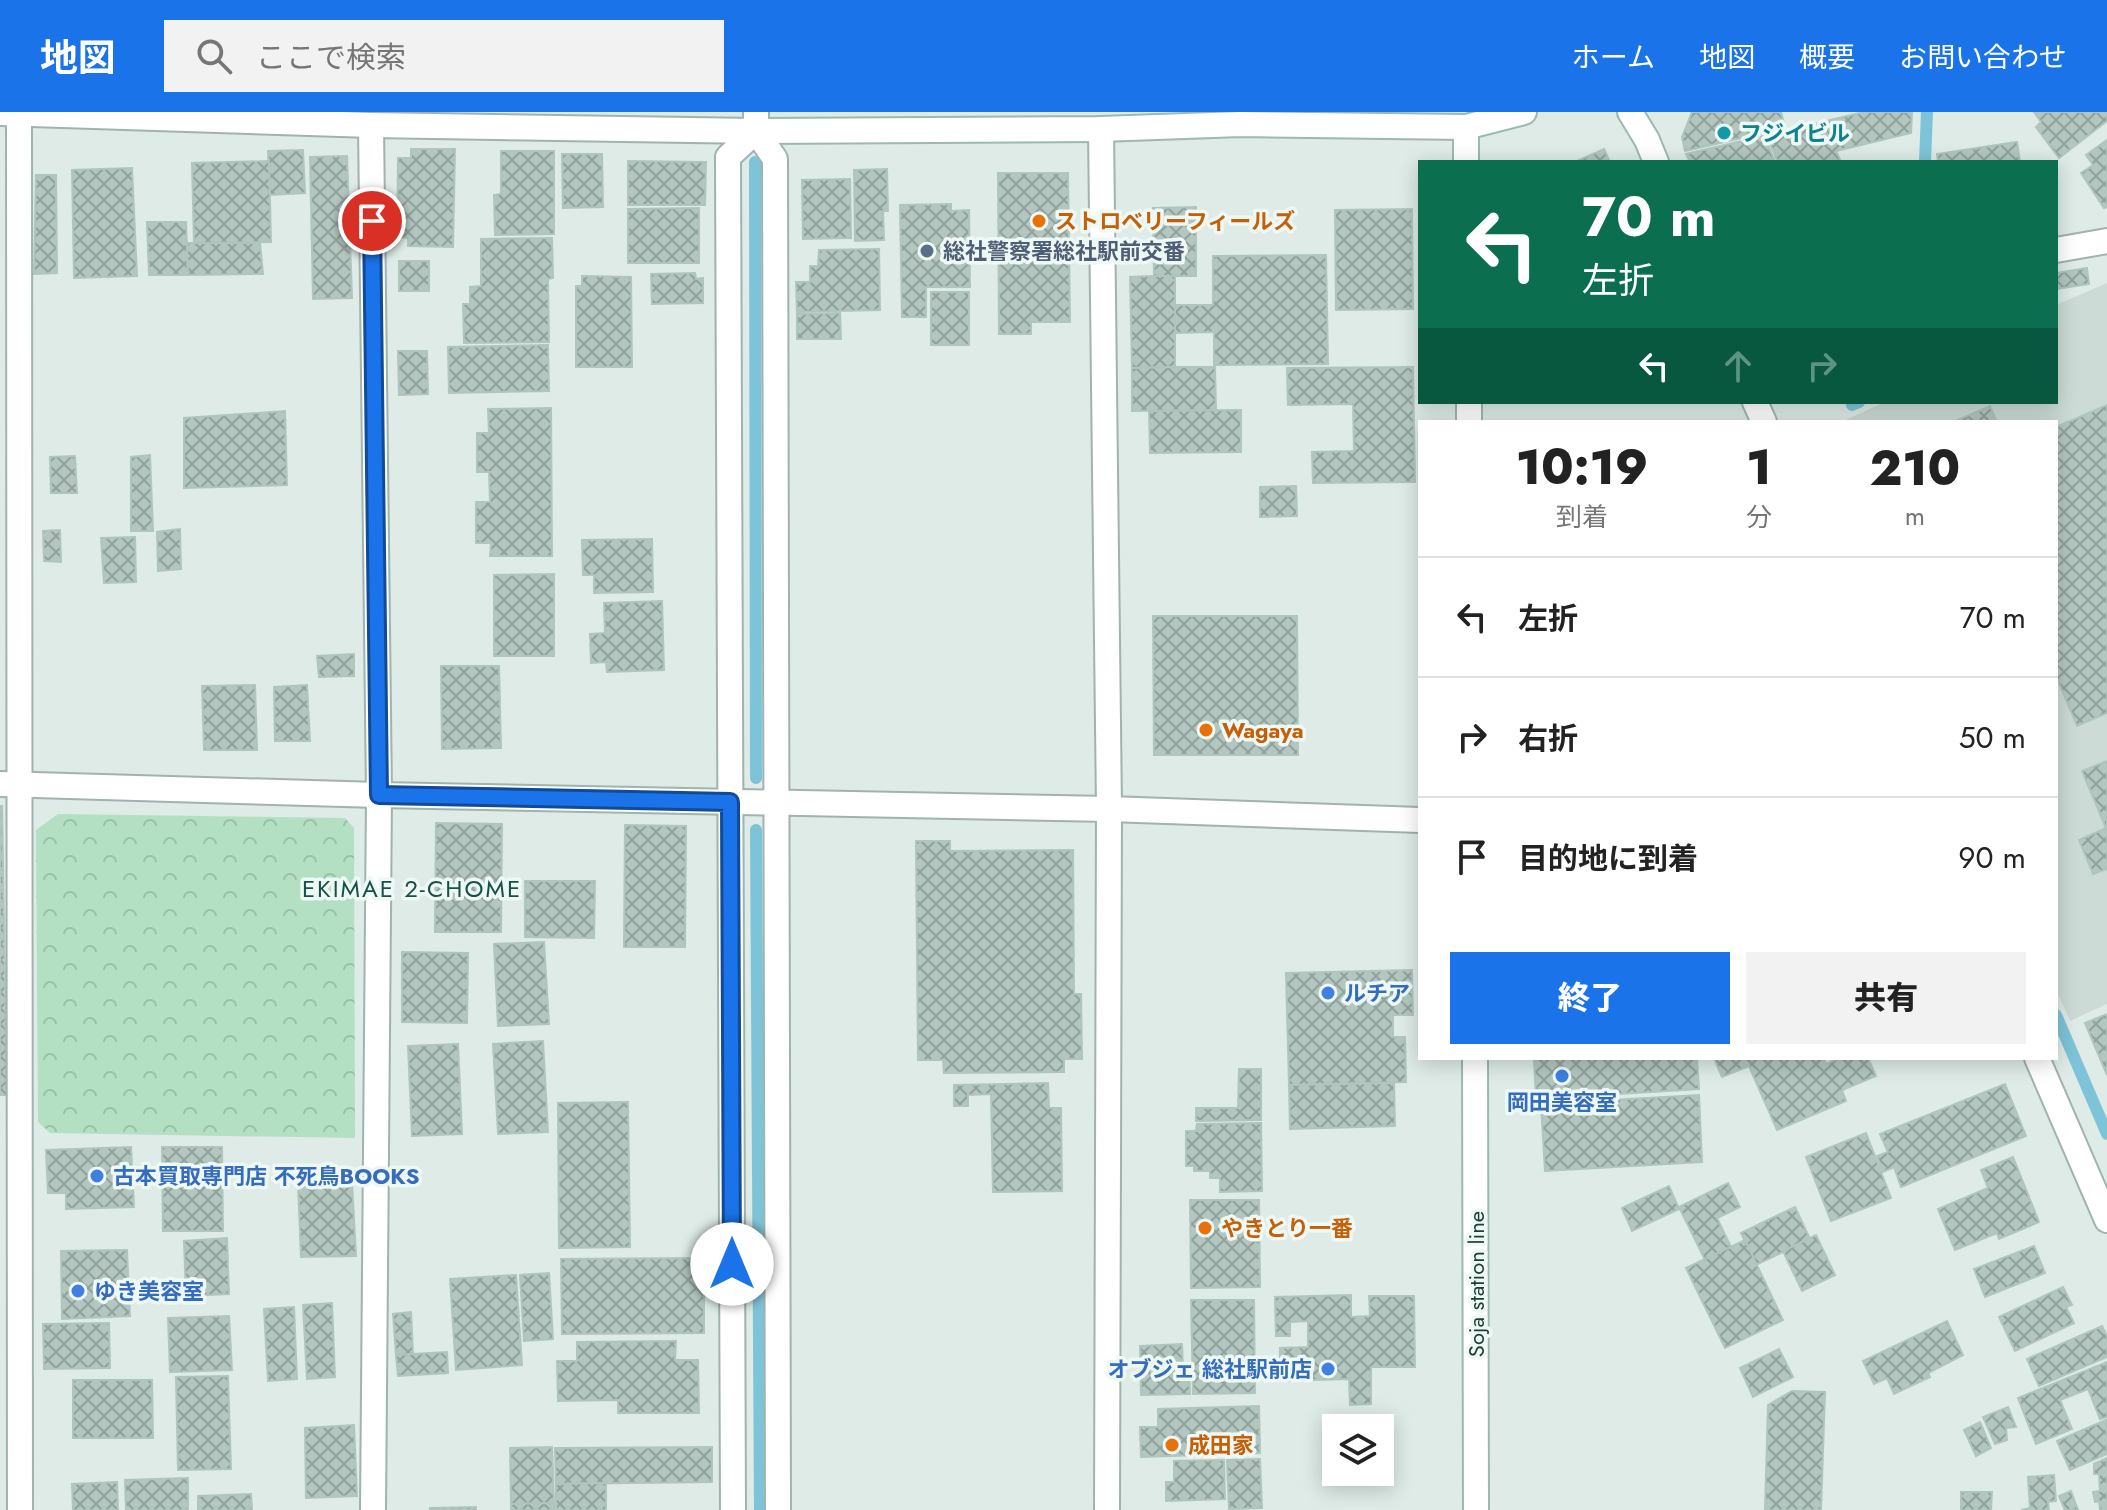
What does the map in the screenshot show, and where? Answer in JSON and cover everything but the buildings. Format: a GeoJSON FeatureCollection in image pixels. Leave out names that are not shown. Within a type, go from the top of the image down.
{"type":"FeatureCollection","features":[{"type":"Feature","properties":{"kind":"street"},"geometry":{"type":"LineString","coordinates":[[20,1510],[10,785],[10,113],[371,125],[944,121],[1101,129],[1241,124],[1466,127],[1524,112]]}},
{"type":"Feature","properties":{"kind":"street"},"geometry":{"type":"LineString","coordinates":[[1630,112],[1655,160]]}},
{"type":"Feature","properties":{"kind":"street"},"geometry":{"type":"LineString","coordinates":[[733,1510],[728,157],[756,122]]}},
{"type":"Feature","properties":{"kind":"street"},"geometry":{"type":"LineString","coordinates":[[756,122],[775,159],[778,1510]]}},
{"type":"Feature","properties":{"kind":"street"},"geometry":{"type":"LineString","coordinates":[[371,125],[379,795],[373,1510]]}},
{"type":"Feature","properties":{"kind":"street"},"geometry":{"type":"LineString","coordinates":[[1466,127],[1466,160]]}},
{"type":"Feature","properties":{"kind":"street"},"geometry":{"type":"LineString","coordinates":[[1101,129],[1109,809],[1107,1510]]}},
{"type":"Feature","properties":{"kind":"street"},"geometry":{"type":"LineString","coordinates":[[2058,250],[2107,241]]}},
{"type":"Feature","properties":{"kind":"street"},"geometry":{"type":"LineString","coordinates":[[10,785],[1109,809],[1418,820]]}},
{"type":"Feature","properties":{"kind":"street","name":"Soja station line"},"geometry":{"type":"LineString","coordinates":[[1475,1060],[1476,1510]]}},
{"type":"Feature","properties":{"kind":"street"},"geometry":{"type":"LineString","coordinates":[[2038,1060],[2107,1220]]}},
{"type":"Feature","properties":{"kind":"shaded area"},"geometry":{"type":"Polygon","coordinates":[[[2107,283],[2107,1004],[2070,1021],[2058,994],[2058,420],[1845,420],[1881,404],[2058,404],[2058,304],[2107,283]]]}},
{"type":"Feature","properties":{"kind":"green space"},"geometry":{"type":"Polygon","coordinates":[[[58,814],[345,818],[354,828],[355,1138],[50,1133],[38,1122],[36,830],[58,814]]]}},
{"type":"Feature","properties":{"kind":"waterway"},"geometry":{"type":"LineString","coordinates":[[1925,160],[1927,112]]}},
{"type":"Feature","properties":{"kind":"waterway"},"geometry":{"type":"LineString","coordinates":[[755,162],[756,778]]}},
{"type":"Feature","properties":{"kind":"waterway"},"geometry":{"type":"LineString","coordinates":[[756,830],[760,1510]]}},
{"type":"Feature","properties":{"kind":"waterway"},"geometry":{"type":"LineString","coordinates":[[2058,1020],[2107,1134]]}},
{"type":"Feature","properties":{"kind":"place","name":"フジイビル"},"geometry":{"type":"Point","coordinates":[1724,133]}},
{"type":"Feature","properties":{"kind":"place","name":"ストロベリーフィールズ"},"geometry":{"type":"Point","coordinates":[1039,221]}},
{"type":"Feature","properties":{"kind":"place","name":"総社警察署総社駅前交番"},"geometry":{"type":"Point","coordinates":[927,251]}},
{"type":"Feature","properties":{"kind":"place","name":"Wagaya"},"geometry":{"type":"Point","coordinates":[1206,730]}},
{"type":"Feature","properties":{"kind":"place","name":"ルチア"},"geometry":{"type":"Point","coordinates":[1328,993]}},
{"type":"Feature","properties":{"kind":"place","name":"岡田美容室"},"geometry":{"type":"Point","coordinates":[1562,1076]}},
{"type":"Feature","properties":{"kind":"place","name":"古本買取専門店 不死鳥BOOKS"},"geometry":{"type":"Point","coordinates":[97,1176]}},
{"type":"Feature","properties":{"kind":"place","name":"やきとり一番"},"geometry":{"type":"Point","coordinates":[1205,1228]}},
{"type":"Feature","properties":{"kind":"place","name":"ゆき美容室"},"geometry":{"type":"Point","coordinates":[78,1291]}},
{"type":"Feature","properties":{"kind":"place","name":"オブジェ 総社駅前店"},"geometry":{"type":"Point","coordinates":[1328,1369]}},
{"type":"Feature","properties":{"kind":"place","name":"成田家"},"geometry":{"type":"Point","coordinates":[1172,1445]}},
{"type":"Feature","properties":{"kind":"district","name":"EKIMAE 2-CHOME"},"geometry":{"type":"Point","coordinates":[412,889]}},
{"type":"Feature","properties":{"kind":"route"},"geometry":{"type":"LineString","coordinates":[[372,221],[379,795],[730,802],[732,1264]]}}]}
